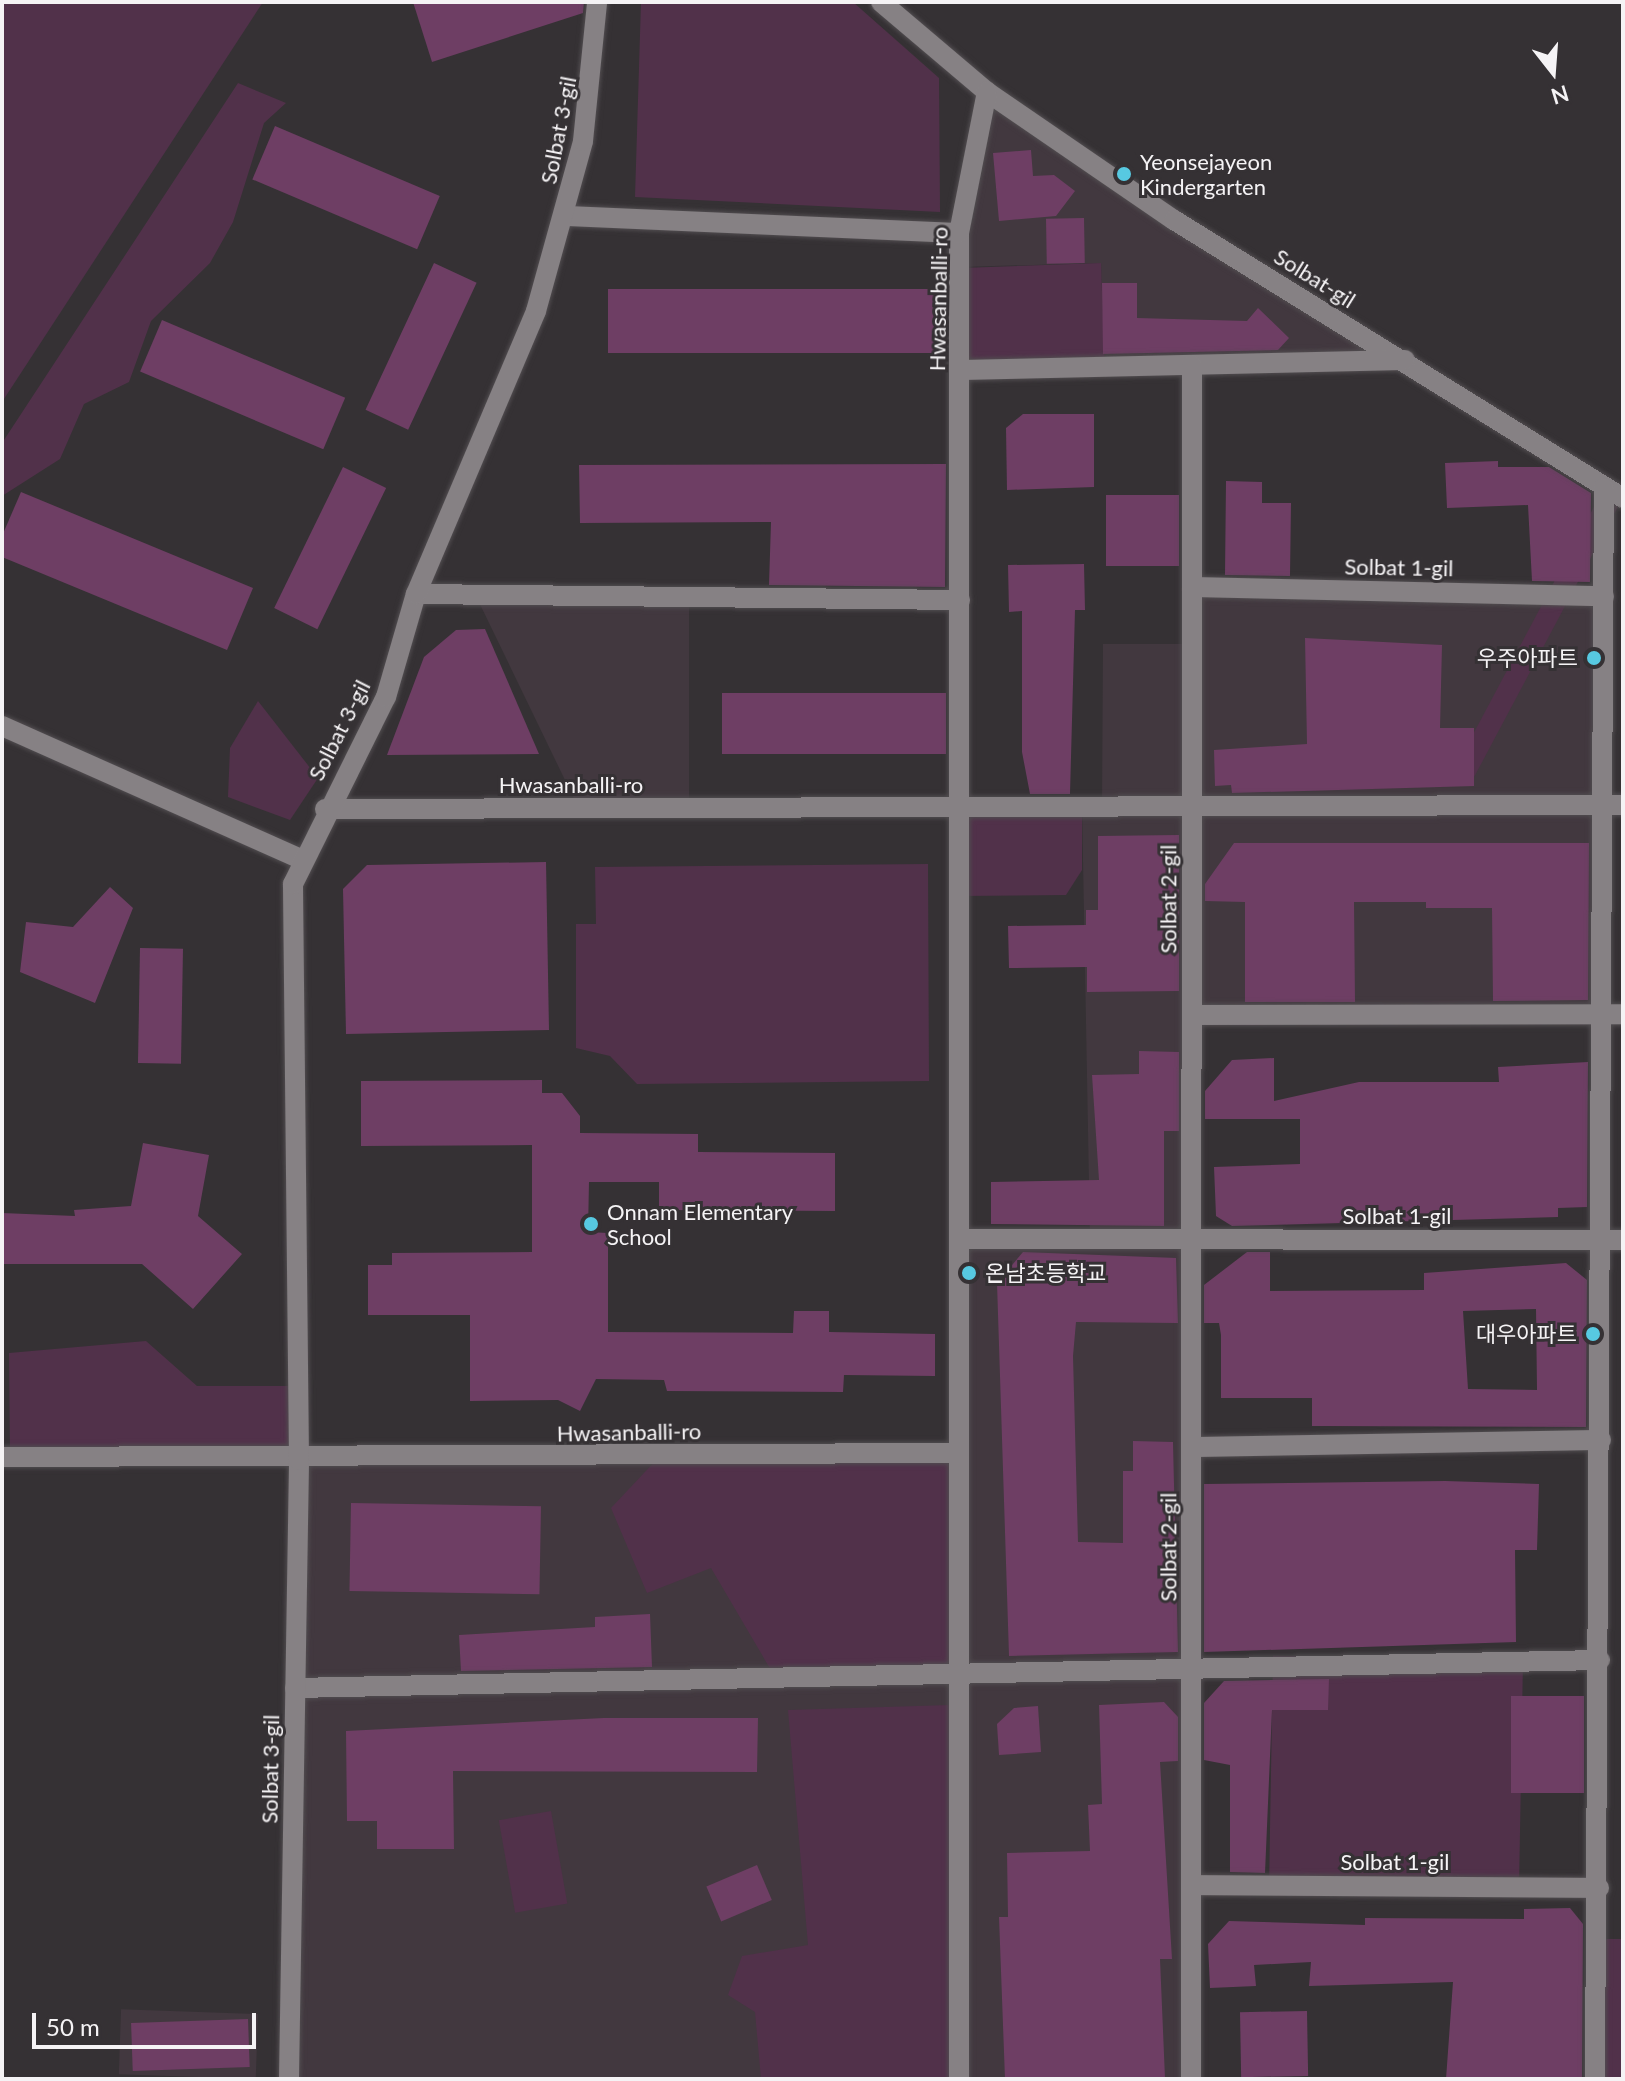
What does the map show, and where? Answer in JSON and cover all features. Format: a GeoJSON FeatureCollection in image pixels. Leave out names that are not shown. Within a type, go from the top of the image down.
{"type":"FeatureCollection","features":[{"type":"Feature","properties":{"kind":"street","name":"Solbat 3-gil"},"geometry":{"type":"LineString","coordinates":[[289,2079],[299,1460],[293,884],[325,809],[386,697],[416,594],[536,311],[566,216],[594,71],[597,2]]}},
{"type":"Feature","properties":{"kind":"street"},"geometry":{"type":"LineString","coordinates":[[881,2],[987,92]]}},
{"type":"Feature","properties":{"kind":"street","name":"Hwasanballi-ro"},"geometry":{"type":"LineString","coordinates":[[959,2079],[959,233],[987,92]]}},
{"type":"Feature","properties":{"kind":"street","name":"Solbat-gil"},"geometry":{"type":"LineString","coordinates":[[987,92],[1174,220],[1405,360],[1623,498]]}},
{"type":"Feature","properties":{"kind":"street"},"geometry":{"type":"LineString","coordinates":[[566,216],[959,233]]}},
{"type":"Feature","properties":{"kind":"street"},"geometry":{"type":"LineString","coordinates":[[961,370],[1405,360]]}},
{"type":"Feature","properties":{"kind":"street","name":"Solbat 2-gil"},"geometry":{"type":"LineString","coordinates":[[1191,2079],[1192,365]]}},
{"type":"Feature","properties":{"kind":"street"},"geometry":{"type":"LineString","coordinates":[[1595,2079],[1599,1888],[1602,1014],[1613,805],[1604,596],[1604,488]]}},
{"type":"Feature","properties":{"kind":"street","name":"Solbat 1-gil"},"geometry":{"type":"LineString","coordinates":[[1192,587],[1604,596]]}},
{"type":"Feature","properties":{"kind":"street"},"geometry":{"type":"LineString","coordinates":[[416,594],[960,600]]}},
{"type":"Feature","properties":{"kind":"street"},"geometry":{"type":"LineString","coordinates":[[2,726],[303,860]]}},
{"type":"Feature","properties":{"kind":"street"},"geometry":{"type":"LineString","coordinates":[[960,807],[1613,805]]}},
{"type":"Feature","properties":{"kind":"street","name":"Hwasanballi-ro"},"geometry":{"type":"LineString","coordinates":[[325,809],[960,807]]}},
{"type":"Feature","properties":{"kind":"street"},"geometry":{"type":"LineString","coordinates":[[1192,1015],[1623,1014]]}},
{"type":"Feature","properties":{"kind":"street","name":"Solbat 1-gil"},"geometry":{"type":"LineString","coordinates":[[959,1239],[1623,1240]]}},
{"type":"Feature","properties":{"kind":"street"},"geometry":{"type":"LineString","coordinates":[[1192,1447],[1601,1440]]}},
{"type":"Feature","properties":{"kind":"street","name":"Hwasanballi-ro"},"geometry":{"type":"LineString","coordinates":[[299,1460],[959,1453]]}},
{"type":"Feature","properties":{"kind":"street"},"geometry":{"type":"LineString","coordinates":[[2,1457],[299,1460]]}},
{"type":"Feature","properties":{"kind":"street"},"geometry":{"type":"LineString","coordinates":[[295,1688],[1192,1664],[1600,1660]]}},
{"type":"Feature","properties":{"kind":"street","name":"Solbat 1-gil"},"geometry":{"type":"LineString","coordinates":[[1191,1885],[1599,1888]]}},
{"type":"Feature","properties":{"kind":"shaded area"},"geometry":{"type":"Polygon","coordinates":[[[2,2],[263,2],[2,402],[2,2]]]}},
{"type":"Feature","properties":{"kind":"shaded area"},"geometry":{"type":"Polygon","coordinates":[[[641,2],[853,2],[939,78],[940,212],[635,197],[641,2]]]}},
{"type":"Feature","properties":{"kind":"shaded area"},"geometry":{"type":"Polygon","coordinates":[[[238,83],[286,103],[264,123],[233,222],[210,263],[151,321],[129,382],[84,404],[60,459],[2,496],[2,443],[238,83]]]}},
{"type":"Feature","properties":{"kind":"shaded area"},"geometry":{"type":"Polygon","coordinates":[[[987,92],[1405,360],[1104,367],[1101,263],[961,267],[987,92]]]}},
{"type":"Feature","properties":{"kind":"shaded area"},"geometry":{"type":"Polygon","coordinates":[[[1101,263],[1105,367],[965,372],[961,268],[1101,263]]]}},
{"type":"Feature","properties":{"kind":"shaded area"},"geometry":{"type":"Polygon","coordinates":[[[1604,488],[1623,498],[1474,777],[1456,767],[1604,488]]]}},
{"type":"Feature","properties":{"kind":"shaded area"},"geometry":{"type":"Polygon","coordinates":[[[1192,587],[1604,596],[1602,1014],[1193,1015],[1191,2079],[289,2079],[299,1460],[959,1453],[959,1239],[1090,1238],[1082,806],[1102,806],[1103,644],[1192,644],[1192,587]]]}},
{"type":"Feature","properties":{"kind":"shaded area"},"geometry":{"type":"Polygon","coordinates":[[[475,594],[689,595],[689,808],[579,809],[475,594]]]}},
{"type":"Feature","properties":{"kind":"shaded area"},"geometry":{"type":"Polygon","coordinates":[[[258,701],[318,778],[290,820],[228,797],[230,748],[258,701]]]}},
{"type":"Feature","properties":{"kind":"shaded area"},"geometry":{"type":"Polygon","coordinates":[[[1082,806],[1082,870],[1066,895],[960,896],[960,807],[1082,806]]]}},
{"type":"Feature","properties":{"kind":"shaded area"},"geometry":{"type":"Polygon","coordinates":[[[928,864],[929,1081],[637,1084],[610,1056],[576,1048],[576,924],[596,924],[595,867],[928,864]]]}},
{"type":"Feature","properties":{"kind":"shaded area"},"geometry":{"type":"Polygon","coordinates":[[[146,1341],[197,1386],[298,1386],[299,1460],[10,1456],[9,1353],[146,1341]]]}},
{"type":"Feature","properties":{"kind":"shaded area"},"geometry":{"type":"Polygon","coordinates":[[[959,1453],[955,1666],[772,1672],[711,1568],[647,1593],[611,1508],[660,1456],[959,1453]]]}},
{"type":"Feature","properties":{"kind":"shaded area"},"geometry":{"type":"Polygon","coordinates":[[[1273,1656],[1523,1660],[1519,1887],[1269,1883],[1273,1656]]]}},
{"type":"Feature","properties":{"kind":"shaded area"},"geometry":{"type":"Polygon","coordinates":[[[950,1705],[950,2079],[761,2079],[755,2012],[728,1995],[742,1956],[808,1945],[788,1710],[950,1705]]]}},
{"type":"Feature","properties":{"kind":"shaded area"},"geometry":{"type":"Polygon","coordinates":[[[551,1811],[567,1904],[515,1913],[499,1820],[551,1811]]]}},
{"type":"Feature","properties":{"kind":"shaded area"},"geometry":{"type":"Polygon","coordinates":[[[1599,1939],[1623,1939],[1623,2079],[1595,2079],[1599,1939]]]}},
{"type":"Feature","properties":{"kind":"shaded area"},"geometry":{"type":"Polygon","coordinates":[[[121,2009],[258,2014],[256,2079],[119,2074],[121,2009]]]}},
{"type":"Feature","properties":{"kind":"building"},"geometry":{"type":"Polygon","coordinates":[[[413,2],[584,2],[583,13],[432,62],[413,2]]]}},
{"type":"Feature","properties":{"kind":"building"},"geometry":{"type":"Polygon","coordinates":[[[275,126],[440,196],[417,249],[252,179],[275,126]]]}},
{"type":"Feature","properties":{"kind":"building"},"geometry":{"type":"Polygon","coordinates":[[[1031,150],[1033,176],[1054,175],[1075,191],[1056,216],[999,221],[993,153],[1031,150]]]}},
{"type":"Feature","properties":{"kind":"building"},"geometry":{"type":"Polygon","coordinates":[[[1084,218],[1085,263],[1047,264],[1046,219],[1084,218]]]}},
{"type":"Feature","properties":{"kind":"building"},"geometry":{"type":"Polygon","coordinates":[[[434,263],[477,283],[408,430],[366,410],[434,263]]]}},
{"type":"Feature","properties":{"kind":"building"},"geometry":{"type":"Polygon","coordinates":[[[1102,283],[1137,283],[1137,318],[1247,321],[1258,308],[1289,338],[1278,350],[1103,354],[1102,283]]]}},
{"type":"Feature","properties":{"kind":"building"},"geometry":{"type":"Polygon","coordinates":[[[608,289],[946,289],[946,353],[608,353],[608,289]]]}},
{"type":"Feature","properties":{"kind":"building"},"geometry":{"type":"Polygon","coordinates":[[[162,320],[345,398],[323,449],[140,372],[162,320]]]}},
{"type":"Feature","properties":{"kind":"building"},"geometry":{"type":"Polygon","coordinates":[[[1023,414],[1094,414],[1094,487],[1007,490],[1006,428],[1023,414]]]}},
{"type":"Feature","properties":{"kind":"building"},"geometry":{"type":"Polygon","coordinates":[[[1498,461],[1498,467],[1549,467],[1591,493],[1590,582],[1532,581],[1528,505],[1447,508],[1445,463],[1498,461]]]}},
{"type":"Feature","properties":{"kind":"building"},"geometry":{"type":"Polygon","coordinates":[[[946,464],[945,587],[769,585],[771,522],[580,523],[579,465],[946,464]]]}},
{"type":"Feature","properties":{"kind":"building"},"geometry":{"type":"Polygon","coordinates":[[[343,467],[386,488],[317,629],[274,608],[343,467]]]}},
{"type":"Feature","properties":{"kind":"building"},"geometry":{"type":"Polygon","coordinates":[[[1226,481],[1262,482],[1262,503],[1291,503],[1290,576],[1225,575],[1226,481]]]}},
{"type":"Feature","properties":{"kind":"building"},"geometry":{"type":"Polygon","coordinates":[[[21,492],[253,588],[227,650],[2,557],[2,536],[21,492]]]}},
{"type":"Feature","properties":{"kind":"building"},"geometry":{"type":"Polygon","coordinates":[[[1106,495],[1179,495],[1179,566],[1106,566],[1106,495]]]}},
{"type":"Feature","properties":{"kind":"building"},"geometry":{"type":"Polygon","coordinates":[[[1084,564],[1085,610],[1075,610],[1070,794],[1030,794],[1022,752],[1022,611],[1009,612],[1008,565],[1084,564]]]}},
{"type":"Feature","properties":{"kind":"building"},"geometry":{"type":"Polygon","coordinates":[[[485,629],[539,754],[387,755],[424,657],[456,630],[485,629]]]}},
{"type":"Feature","properties":{"kind":"building"},"geometry":{"type":"Polygon","coordinates":[[[1305,638],[1442,645],[1440,728],[1474,728],[1474,786],[1232,793],[1231,785],[1215,786],[1214,750],[1307,744],[1305,638]]]}},
{"type":"Feature","properties":{"kind":"building"},"geometry":{"type":"Polygon","coordinates":[[[722,693],[946,693],[946,754],[722,754],[722,693]]]}},
{"type":"Feature","properties":{"kind":"building"},"geometry":{"type":"Polygon","coordinates":[[[1179,835],[1179,991],[1087,992],[1087,967],[1009,968],[1008,926],[1086,925],[1086,910],[1098,910],[1098,836],[1179,835]]]}},
{"type":"Feature","properties":{"kind":"building"},"geometry":{"type":"Polygon","coordinates":[[[1234,843],[1589,843],[1588,1000],[1493,1001],[1492,908],[1426,908],[1426,902],[1354,902],[1355,1002],[1245,1002],[1245,902],[1205,901],[1205,884],[1234,843]]]}},
{"type":"Feature","properties":{"kind":"building"},"geometry":{"type":"Polygon","coordinates":[[[546,862],[549,1030],[346,1034],[343,889],[367,865],[546,862]]]}},
{"type":"Feature","properties":{"kind":"building"},"geometry":{"type":"Polygon","coordinates":[[[110,887],[133,908],[95,1003],[20,972],[26,922],[73,927],[110,887]]]}},
{"type":"Feature","properties":{"kind":"building"},"geometry":{"type":"Polygon","coordinates":[[[140,948],[183,949],[181,1064],[138,1063],[140,948]]]}},
{"type":"Feature","properties":{"kind":"building"},"geometry":{"type":"Polygon","coordinates":[[[1139,1051],[1179,1052],[1179,1131],[1164,1131],[1164,1226],[991,1224],[991,1182],[1099,1180],[1092,1075],[1139,1074],[1139,1051]]]}},
{"type":"Feature","properties":{"kind":"building"},"geometry":{"type":"Polygon","coordinates":[[[1274,1058],[1274,1101],[1359,1082],[1499,1082],[1498,1067],[1588,1062],[1587,1207],[1558,1208],[1558,1217],[1232,1226],[1216,1216],[1214,1167],[1300,1164],[1300,1119],[1205,1119],[1205,1091],[1232,1060],[1274,1058]]]}},
{"type":"Feature","properties":{"kind":"building"},"geometry":{"type":"Polygon","coordinates":[[[542,1080],[542,1093],[562,1093],[580,1116],[580,1133],[698,1134],[698,1152],[835,1153],[835,1211],[659,1210],[659,1182],[589,1182],[588,1232],[608,1233],[608,1332],[793,1333],[794,1311],[829,1311],[829,1332],[935,1334],[935,1376],[844,1375],[843,1392],[667,1391],[664,1380],[596,1379],[580,1411],[558,1400],[470,1401],[470,1315],[368,1315],[368,1265],[392,1265],[392,1253],[532,1252],[532,1145],[361,1146],[361,1081],[542,1080]]]}},
{"type":"Feature","properties":{"kind":"building"},"geometry":{"type":"Polygon","coordinates":[[[143,1143],[209,1155],[198,1216],[242,1254],[193,1309],[142,1264],[2,1264],[2,1213],[75,1216],[74,1210],[131,1206],[143,1143]]]}},
{"type":"Feature","properties":{"kind":"building"},"geometry":{"type":"Polygon","coordinates":[[[1023,1252],[1176,1258],[1178,1323],[1076,1322],[1073,1356],[1078,1542],[1123,1543],[1123,1471],[1133,1471],[1133,1441],[1173,1442],[1178,1652],[1009,1656],[997,1283],[1023,1252]]]}},
{"type":"Feature","properties":{"kind":"building"},"geometry":{"type":"Polygon","coordinates":[[[1247,1252],[1270,1252],[1270,1291],[1424,1290],[1424,1273],[1566,1263],[1587,1280],[1586,1427],[1312,1426],[1312,1398],[1221,1398],[1221,1335],[1219,1323],[1204,1323],[1204,1285],[1247,1252]],[[1536,1309],[1463,1311],[1468,1389],[1537,1390],[1536,1309]]]}},
{"type":"Feature","properties":{"kind":"building"},"geometry":{"type":"Polygon","coordinates":[[[1445,1481],[1539,1484],[1537,1550],[1515,1550],[1516,1642],[1204,1652],[1204,1484],[1445,1481]]]}},
{"type":"Feature","properties":{"kind":"building"},"geometry":{"type":"Polygon","coordinates":[[[351,1503],[541,1506],[539,1594],[349,1591],[351,1503]]]}},
{"type":"Feature","properties":{"kind":"building"},"geometry":{"type":"Polygon","coordinates":[[[650,1614],[652,1667],[461,1671],[459,1635],[595,1627],[595,1617],[650,1614]]]}},
{"type":"Feature","properties":{"kind":"building"},"geometry":{"type":"Polygon","coordinates":[[[1329,1679],[1328,1710],[1272,1710],[1265,1873],[1230,1872],[1230,1765],[1204,1760],[1204,1703],[1224,1681],[1329,1679]]]}},
{"type":"Feature","properties":{"kind":"building"},"geometry":{"type":"Polygon","coordinates":[[[1511,1696],[1584,1696],[1584,1793],[1511,1793],[1511,1696]]]}},
{"type":"Feature","properties":{"kind":"building"},"geometry":{"type":"Polygon","coordinates":[[[1164,1702],[1178,1717],[1178,1761],[1160,1762],[1172,1959],[1160,1959],[1165,2078],[1005,2079],[999,1917],[1008,1917],[1007,1853],[1090,1851],[1088,1805],[1102,1804],[1099,1705],[1164,1702]]]}},
{"type":"Feature","properties":{"kind":"building"},"geometry":{"type":"Polygon","coordinates":[[[1038,1706],[1041,1752],[999,1755],[997,1724],[1014,1708],[1038,1706]]]}},
{"type":"Feature","properties":{"kind":"building"},"geometry":{"type":"Polygon","coordinates":[[[604,1718],[758,1718],[757,1772],[453,1771],[454,1849],[377,1849],[377,1821],[347,1821],[346,1731],[604,1718]]]}},
{"type":"Feature","properties":{"kind":"building"},"geometry":{"type":"Polygon","coordinates":[[[757,1865],[772,1900],[721,1921],[706,1886],[757,1865]]]}},
{"type":"Feature","properties":{"kind":"building"},"geometry":{"type":"Polygon","coordinates":[[[1570,1908],[1583,1924],[1582,2079],[1446,2079],[1453,1982],[1309,1986],[1311,1962],[1254,1965],[1256,1986],[1210,1988],[1208,1944],[1229,1921],[1365,1925],[1365,1918],[1524,1919],[1524,1909],[1570,1908]]]}},
{"type":"Feature","properties":{"kind":"building"},"geometry":{"type":"Polygon","coordinates":[[[1307,2011],[1308,2076],[1241,2077],[1240,2012],[1307,2011]]]}},
{"type":"Feature","properties":{"kind":"building"},"geometry":{"type":"Polygon","coordinates":[[[248,2019],[250,2067],[133,2071],[131,2023],[248,2019]]]}},
{"type":"Feature","properties":{"kind":"place","name":"Yeonsejayeon Kindergarten"},"geometry":{"type":"Point","coordinates":[1124,174]}},
{"type":"Feature","properties":{"kind":"place","name":"우주아파트"},"geometry":{"type":"Point","coordinates":[1594,658]}},
{"type":"Feature","properties":{"kind":"place","name":"Onnam Elementary School"},"geometry":{"type":"Point","coordinates":[591,1224]}},
{"type":"Feature","properties":{"kind":"place","name":"온남초등학교"},"geometry":{"type":"Point","coordinates":[969,1273]}},
{"type":"Feature","properties":{"kind":"place","name":"대우아파트"},"geometry":{"type":"Point","coordinates":[1593,1334]}}]}
